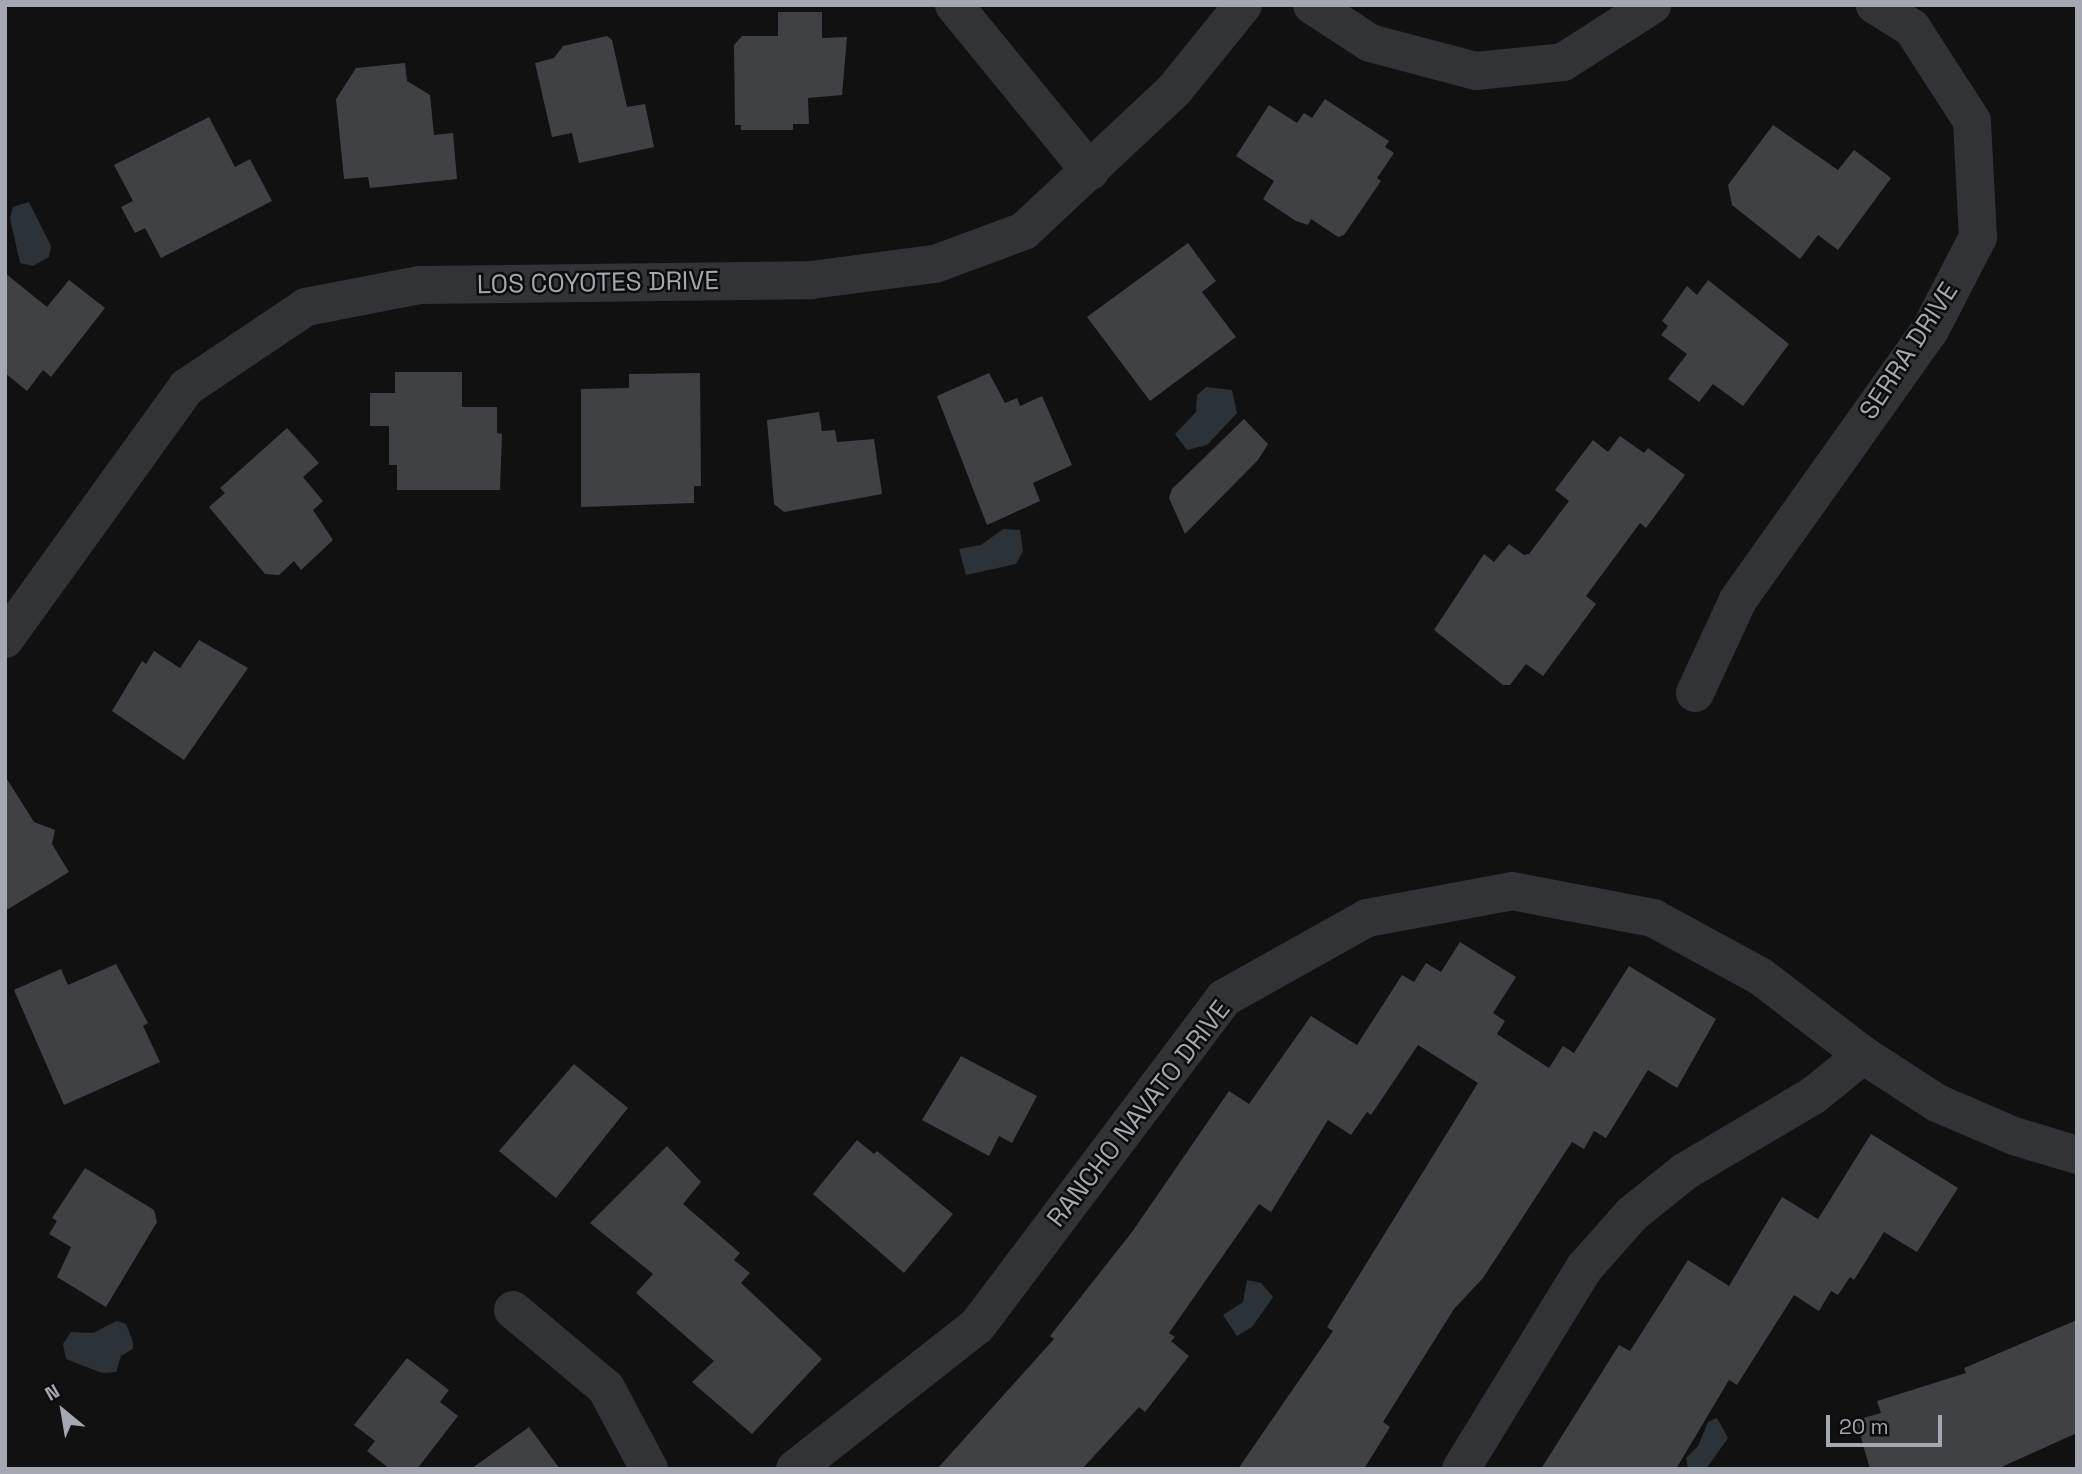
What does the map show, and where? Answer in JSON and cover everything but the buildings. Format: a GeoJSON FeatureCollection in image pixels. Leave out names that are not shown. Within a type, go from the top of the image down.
{"type":"FeatureCollection","features":[{"type":"Feature","properties":{"kind":"street"},"geometry":{"type":"LineString","coordinates":[[954,5],[1090,171]]}},
{"type":"Feature","properties":{"kind":"street","name":"LOS COYOTES DRIVE"},"geometry":{"type":"LineString","coordinates":[[5,639],[187,387],[306,307],[419,285],[811,280],[935,264],[1024,231],[1175,89],[1243,5]]}},
{"type":"Feature","properties":{"kind":"street"},"geometry":{"type":"LineString","coordinates":[[1312,5],[1370,43],[1476,71],[1563,62],[1652,5]]}},
{"type":"Feature","properties":{"kind":"street","name":"SERRA DRIVE"},"geometry":{"type":"LineString","coordinates":[[1695,693],[1738,600],[1930,330],[1978,237],[1972,121],[1912,28],[1875,5]]}},
{"type":"Feature","properties":{"kind":"street","name":"RANCHO NAVATO DRIVE"},"geometry":{"type":"LineString","coordinates":[[794,1469],[977,1326],[1223,998],[1367,918],[1512,891],[1653,918],[1760,976],[1863,1055],[1937,1103],[2014,1136],[2077,1155]]}},
{"type":"Feature","properties":{"kind":"street"},"geometry":{"type":"LineString","coordinates":[[1461,1469],[1585,1267],[1632,1214],[1684,1171],[1814,1095],[1863,1055]]}},
{"type":"Feature","properties":{"kind":"street"},"geometry":{"type":"LineString","coordinates":[[513,1310],[606,1388],[649,1469]]}},
{"type":"Feature","properties":{"kind":"shaded area"},"geometry":{"type":"Polygon","coordinates":[[[29,202],[51,246],[49,257],[33,266],[20,263],[10,218],[13,207],[29,202]]]}},
{"type":"Feature","properties":{"kind":"shaded area"},"geometry":{"type":"Polygon","coordinates":[[[1206,387],[1232,390],[1237,413],[1207,445],[1187,450],[1175,434],[1196,412],[1197,395],[1206,387]]]}},
{"type":"Feature","properties":{"kind":"shaded area"},"geometry":{"type":"Polygon","coordinates":[[[1003,529],[1020,530],[1023,551],[1016,564],[966,575],[959,549],[981,545],[1003,529]]]}},
{"type":"Feature","properties":{"kind":"shaded area"},"geometry":{"type":"Polygon","coordinates":[[[1247,1280],[1261,1283],[1273,1297],[1252,1327],[1237,1336],[1223,1315],[1243,1302],[1247,1280]]]}},
{"type":"Feature","properties":{"kind":"shaded area"},"geometry":{"type":"Polygon","coordinates":[[[117,1321],[126,1324],[133,1349],[121,1356],[116,1372],[102,1373],[66,1359],[63,1344],[71,1332],[93,1333],[117,1321]]]}},
{"type":"Feature","properties":{"kind":"shaded area"},"geometry":{"type":"Polygon","coordinates":[[[1717,1418],[1728,1438],[1706,1469],[1688,1469],[1686,1458],[1698,1446],[1708,1422],[1717,1418]]]}}]}
